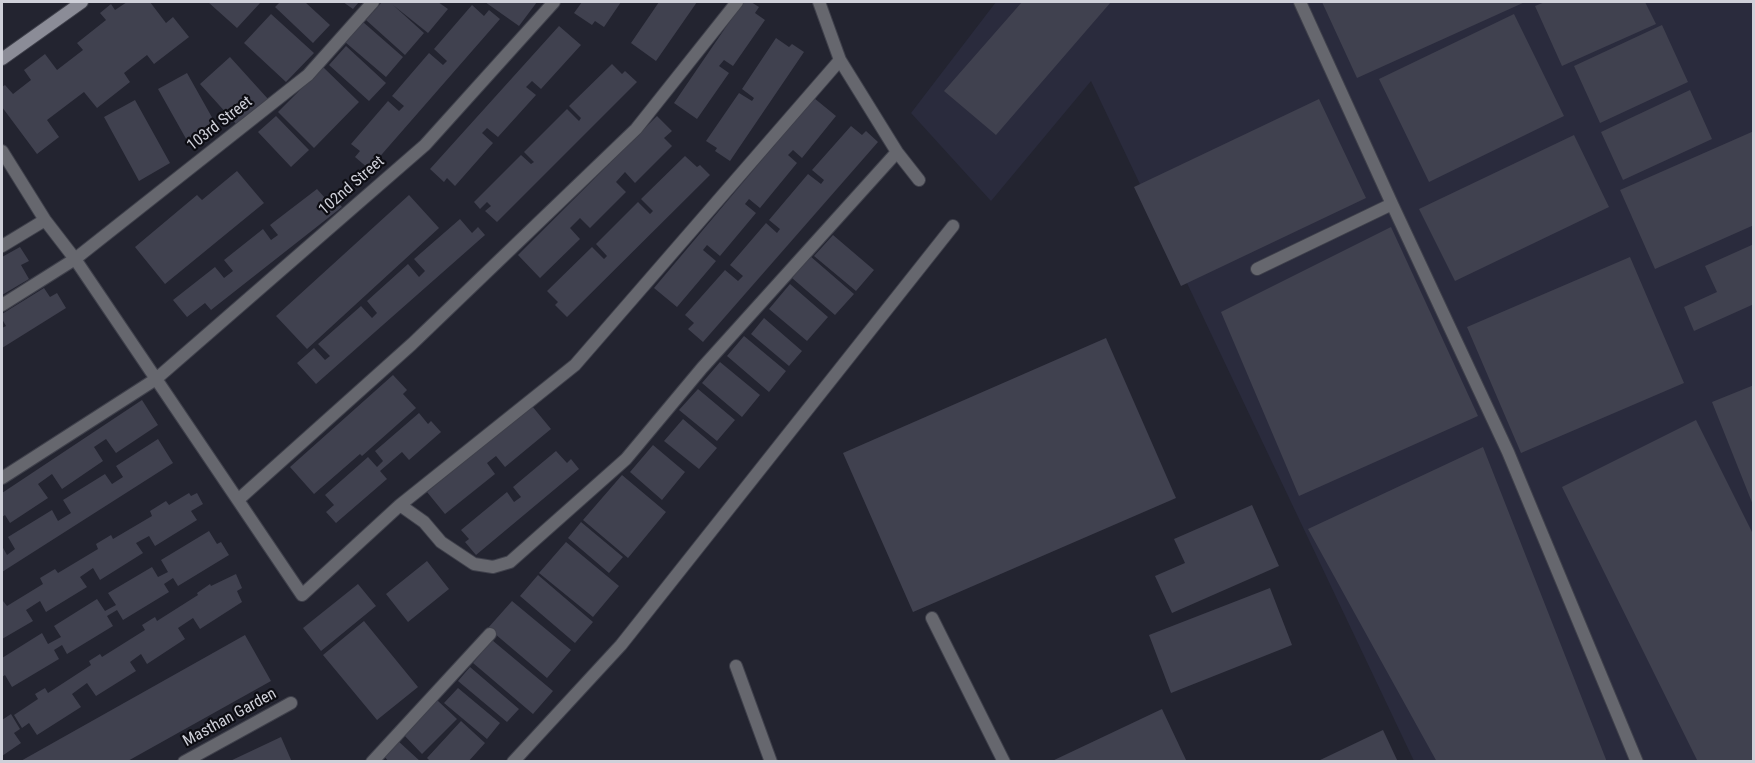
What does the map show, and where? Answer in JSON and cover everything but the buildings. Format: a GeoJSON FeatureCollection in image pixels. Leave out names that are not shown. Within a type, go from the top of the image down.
{"type":"FeatureCollection","features":[{"type":"Feature","properties":{"kind":"main road"},"geometry":{"type":"LineString","coordinates":[[2,59],[82,2]]}},
{"type":"Feature","properties":{"kind":"street","name":"103rd Street"},"geometry":{"type":"LineString","coordinates":[[2,305],[75,259],[308,75],[373,2]]}},
{"type":"Feature","properties":{"kind":"street","name":"102nd Street"},"geometry":{"type":"LineString","coordinates":[[2,478],[156,379],[425,145],[554,2]]}},
{"type":"Feature","properties":{"kind":"street"},"geometry":{"type":"LineString","coordinates":[[239,499],[412,344],[636,129],[737,2]]}},
{"type":"Feature","properties":{"kind":"street"},"geometry":{"type":"LineString","coordinates":[[819,2],[840,60],[897,152],[919,180]]}},
{"type":"Feature","properties":{"kind":"street"},"geometry":{"type":"LineString","coordinates":[[1300,2],[1508,452],[1637,762]]}},
{"type":"Feature","properties":{"kind":"street"},"geometry":{"type":"LineString","coordinates":[[2,151],[45,220],[75,259],[302,594],[400,505],[575,365],[840,60]]}},
{"type":"Feature","properties":{"kind":"street"},"geometry":{"type":"LineString","coordinates":[[400,505],[423,522],[441,542],[474,564],[494,567],[510,562],[626,459],[702,368],[897,152]]}},
{"type":"Feature","properties":{"kind":"street"},"geometry":{"type":"LineString","coordinates":[[1257,269],[1392,204]]}},
{"type":"Feature","properties":{"kind":"street"},"geometry":{"type":"LineString","coordinates":[[2,246],[45,220]]}},
{"type":"Feature","properties":{"kind":"street"},"geometry":{"type":"LineString","coordinates":[[513,762],[621,645],[953,226]]}},
{"type":"Feature","properties":{"kind":"street"},"geometry":{"type":"LineString","coordinates":[[932,618],[1004,762]]}},
{"type":"Feature","properties":{"kind":"street"},"geometry":{"type":"LineString","coordinates":[[372,762],[490,634]]}},
{"type":"Feature","properties":{"kind":"street"},"geometry":{"type":"LineString","coordinates":[[736,666],[771,762]]}},
{"type":"Feature","properties":{"kind":"street","name":"Masthan Garden"},"geometry":{"type":"LineString","coordinates":[[184,762],[291,703]]}},
{"type":"Feature","properties":{"kind":"shaded area"},"geometry":{"type":"Polygon","coordinates":[[[996,2],[1753,2],[1753,761],[1414,761],[1091,81],[991,201],[911,113],[996,2]]]}}]}
